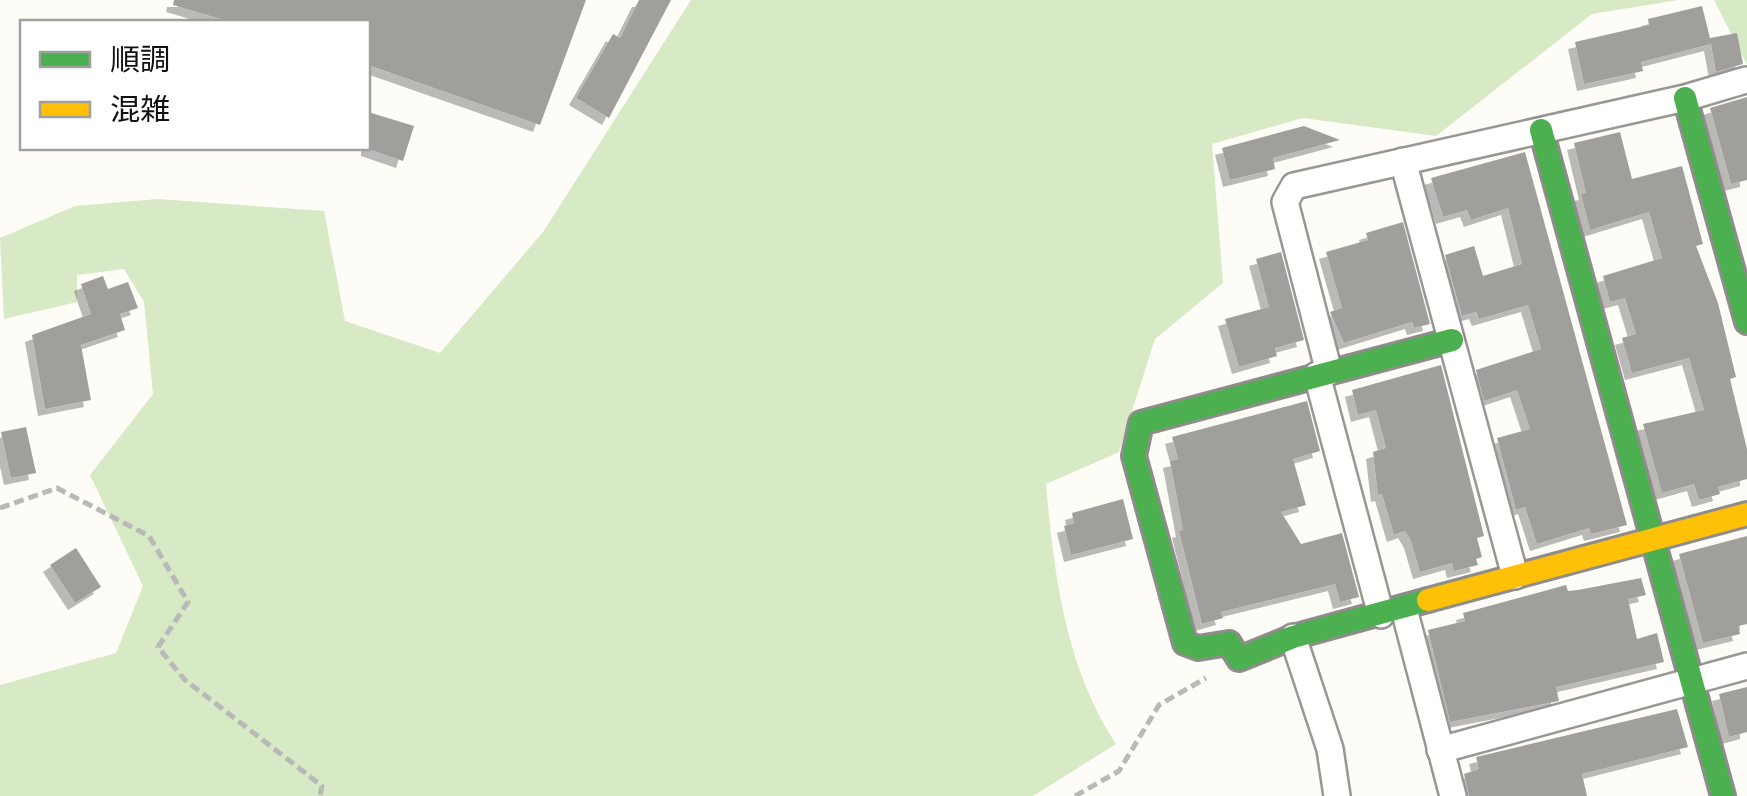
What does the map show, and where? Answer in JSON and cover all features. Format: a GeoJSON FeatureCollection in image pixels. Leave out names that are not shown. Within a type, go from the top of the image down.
{"type":"FeatureCollection","features":[{"type":"Feature","properties":{"kind":"street"},"geometry":{"type":"LineString","coordinates":[[1454,796],[1392,612],[1323,374],[1284,202],[1294,186],[1686,98],[1746,80]]}},
{"type":"Feature","properties":{"kind":"street"},"geometry":{"type":"LineString","coordinates":[[1686,98],[1747,322]]}},
{"type":"Feature","properties":{"kind":"street"},"geometry":{"type":"LineString","coordinates":[[1540,130],[1723,796]]}},
{"type":"Feature","properties":{"kind":"street"},"geometry":{"type":"LineString","coordinates":[[1403,161],[1515,576]]}},
{"type":"Feature","properties":{"kind":"street"},"geometry":{"type":"LineString","coordinates":[[1452,340],[1142,423],[1134,456],[1185,643],[1198,648],[1229,643],[1239,659],[1292,637],[1747,514]]}},
{"type":"Feature","properties":{"kind":"street"},"geometry":{"type":"LineString","coordinates":[[1292,637],[1330,749],[1337,796]]}},
{"type":"Feature","properties":{"kind":"street"},"geometry":{"type":"LineString","coordinates":[[1440,750],[1747,666]]}},
{"type":"Feature","properties":{"kind":"path"},"geometry":{"type":"LineString","coordinates":[[0,508],[57,488],[149,536],[188,602],[158,647],[184,679],[322,786],[320,796]]}},
{"type":"Feature","properties":{"kind":"path"},"geometry":{"type":"LineString","coordinates":[[1075,796],[1119,771],[1159,705],[1239,659]]}},
{"type":"Feature","properties":{"kind":"green space"},"geometry":{"type":"Polygon","coordinates":[[[691,0],[1678,0],[1592,14],[1436,136],[1303,118],[1212,144],[1223,283],[1155,339],[1119,452],[1046,484],[1065,619],[1085,684],[1116,744],[1033,796],[0,796],[0,685],[116,653],[143,586],[90,475],[153,394],[144,302],[124,269],[77,275],[77,302],[4,319],[0,238],[75,206],[158,199],[324,211],[345,321],[440,353],[543,232],[691,0]]]}},
{"type":"Feature","properties":{"kind":"green space"},"geometry":{"type":"Polygon","coordinates":[[[1714,0],[1747,0],[1747,65],[1714,0]]]}},
{"type":"Feature","properties":{"kind":"building"},"geometry":{"type":"Polygon","coordinates":[[[174,0],[586,0],[540,125],[370,66],[370,20],[224,20],[173,5],[174,0]]]}},
{"type":"Feature","properties":{"kind":"building"},"geometry":{"type":"Polygon","coordinates":[[[639,0],[671,0],[609,118],[576,98],[613,34],[620,38],[639,0]]]}},
{"type":"Feature","properties":{"kind":"building"},"geometry":{"type":"Polygon","coordinates":[[[1702,6],[1710,38],[1737,33],[1743,64],[1716,72],[1711,44],[1641,62],[1643,71],[1584,84],[1575,42],[1649,25],[1648,19],[1702,6]]]}},
{"type":"Feature","properties":{"kind":"building"},"geometry":{"type":"Polygon","coordinates":[[[1747,97],[1747,180],[1731,184],[1710,108],[1747,97]]]}},
{"type":"Feature","properties":{"kind":"building"},"geometry":{"type":"Polygon","coordinates":[[[370,113],[414,126],[403,161],[370,150],[370,113]]]}},
{"type":"Feature","properties":{"kind":"building"},"geometry":{"type":"Polygon","coordinates":[[[1304,126],[1340,140],[1273,158],[1275,169],[1230,180],[1222,148],[1304,126]]]}},
{"type":"Feature","properties":{"kind":"building"},"geometry":{"type":"Polygon","coordinates":[[[1620,132],[1632,179],[1682,166],[1703,244],[1696,246],[1718,303],[1736,377],[1730,379],[1747,449],[1747,479],[1718,487],[1720,494],[1699,500],[1694,484],[1662,493],[1643,424],[1704,410],[1689,358],[1632,373],[1622,338],[1636,334],[1625,298],[1610,302],[1603,276],[1662,258],[1649,212],[1590,230],[1581,194],[1586,193],[1574,143],[1620,132]]]}},
{"type":"Feature","properties":{"kind":"building"},"geometry":{"type":"Polygon","coordinates":[[[1525,152],[1627,525],[1591,534],[1589,528],[1537,544],[1525,507],[1516,510],[1497,438],[1530,429],[1517,390],[1484,401],[1476,370],[1541,349],[1528,305],[1479,319],[1476,312],[1462,316],[1445,255],[1474,246],[1483,276],[1522,264],[1508,208],[1471,220],[1467,210],[1443,217],[1431,178],[1525,152]]]}},
{"type":"Feature","properties":{"kind":"building"},"geometry":{"type":"Polygon","coordinates":[[[1403,222],[1430,324],[1414,328],[1412,322],[1344,343],[1330,312],[1342,308],[1326,252],[1368,240],[1366,233],[1403,222]]]}},
{"type":"Feature","properties":{"kind":"building"},"geometry":{"type":"Polygon","coordinates":[[[1281,252],[1304,340],[1275,348],[1277,356],[1239,367],[1225,319],[1269,307],[1256,259],[1281,252]]]}},
{"type":"Feature","properties":{"kind":"building"},"geometry":{"type":"Polygon","coordinates":[[[103,276],[108,289],[128,282],[138,308],[120,314],[125,330],[81,345],[91,400],[45,409],[32,335],[91,314],[81,284],[103,276]]]}},
{"type":"Feature","properties":{"kind":"building"},"geometry":{"type":"Polygon","coordinates":[[[1441,365],[1484,536],[1477,538],[1482,557],[1476,559],[1478,565],[1454,571],[1452,563],[1420,572],[1411,541],[1405,531],[1394,535],[1382,494],[1378,495],[1373,452],[1386,448],[1376,410],[1358,415],[1352,390],[1441,365]]]}},
{"type":"Feature","properties":{"kind":"building"},"geometry":{"type":"Polygon","coordinates":[[[1307,401],[1320,451],[1293,459],[1306,505],[1281,512],[1301,544],[1342,533],[1359,597],[1340,602],[1335,584],[1221,612],[1223,618],[1202,624],[1179,531],[1183,530],[1170,461],[1178,459],[1172,437],[1307,401]]]}},
{"type":"Feature","properties":{"kind":"building"},"geometry":{"type":"Polygon","coordinates":[[[26,427],[36,473],[11,478],[1,432],[26,427]]]}},
{"type":"Feature","properties":{"kind":"building"},"geometry":{"type":"Polygon","coordinates":[[[1123,499],[1133,539],[1071,555],[1064,526],[1074,523],[1072,513],[1123,499]]]}},
{"type":"Feature","properties":{"kind":"building"},"geometry":{"type":"Polygon","coordinates":[[[1747,536],[1747,624],[1738,626],[1740,634],[1703,643],[1679,554],[1747,536]]]}},
{"type":"Feature","properties":{"kind":"building"},"geometry":{"type":"Polygon","coordinates":[[[76,548],[101,587],[75,603],[50,565],[76,548]]]}},
{"type":"Feature","properties":{"kind":"building"},"geometry":{"type":"Polygon","coordinates":[[[1641,578],[1646,595],[1628,599],[1637,639],[1657,633],[1664,662],[1556,687],[1559,701],[1450,722],[1428,630],[1465,621],[1463,613],[1566,585],[1568,591],[1641,578]]]}},
{"type":"Feature","properties":{"kind":"building"},"geometry":{"type":"Polygon","coordinates":[[[1747,687],[1747,732],[1729,737],[1719,694],[1747,687]]]}},
{"type":"Feature","properties":{"kind":"building"},"geometry":{"type":"Polygon","coordinates":[[[1677,709],[1688,747],[1582,774],[1587,796],[1469,796],[1464,774],[1479,769],[1476,757],[1677,709]]]}},
{"type":"Feature","properties":{"kind":"traffic: fast"},"geometry":{"type":"LineString","coordinates":[[1685,98],[1747,322]]}},
{"type":"Feature","properties":{"kind":"traffic: fast"},"geometry":{"type":"LineString","coordinates":[[1541,130],[1723,796]]}},
{"type":"Feature","properties":{"kind":"traffic: fast"},"geometry":{"type":"LineString","coordinates":[[1428,600],[1293,637],[1239,659],[1229,643],[1198,648],[1185,643],[1134,456],[1141,423],[1452,340]]}},
{"type":"Feature","properties":{"kind":"traffic: slow"},"geometry":{"type":"LineString","coordinates":[[1428,600],[1747,514]]}}]}
